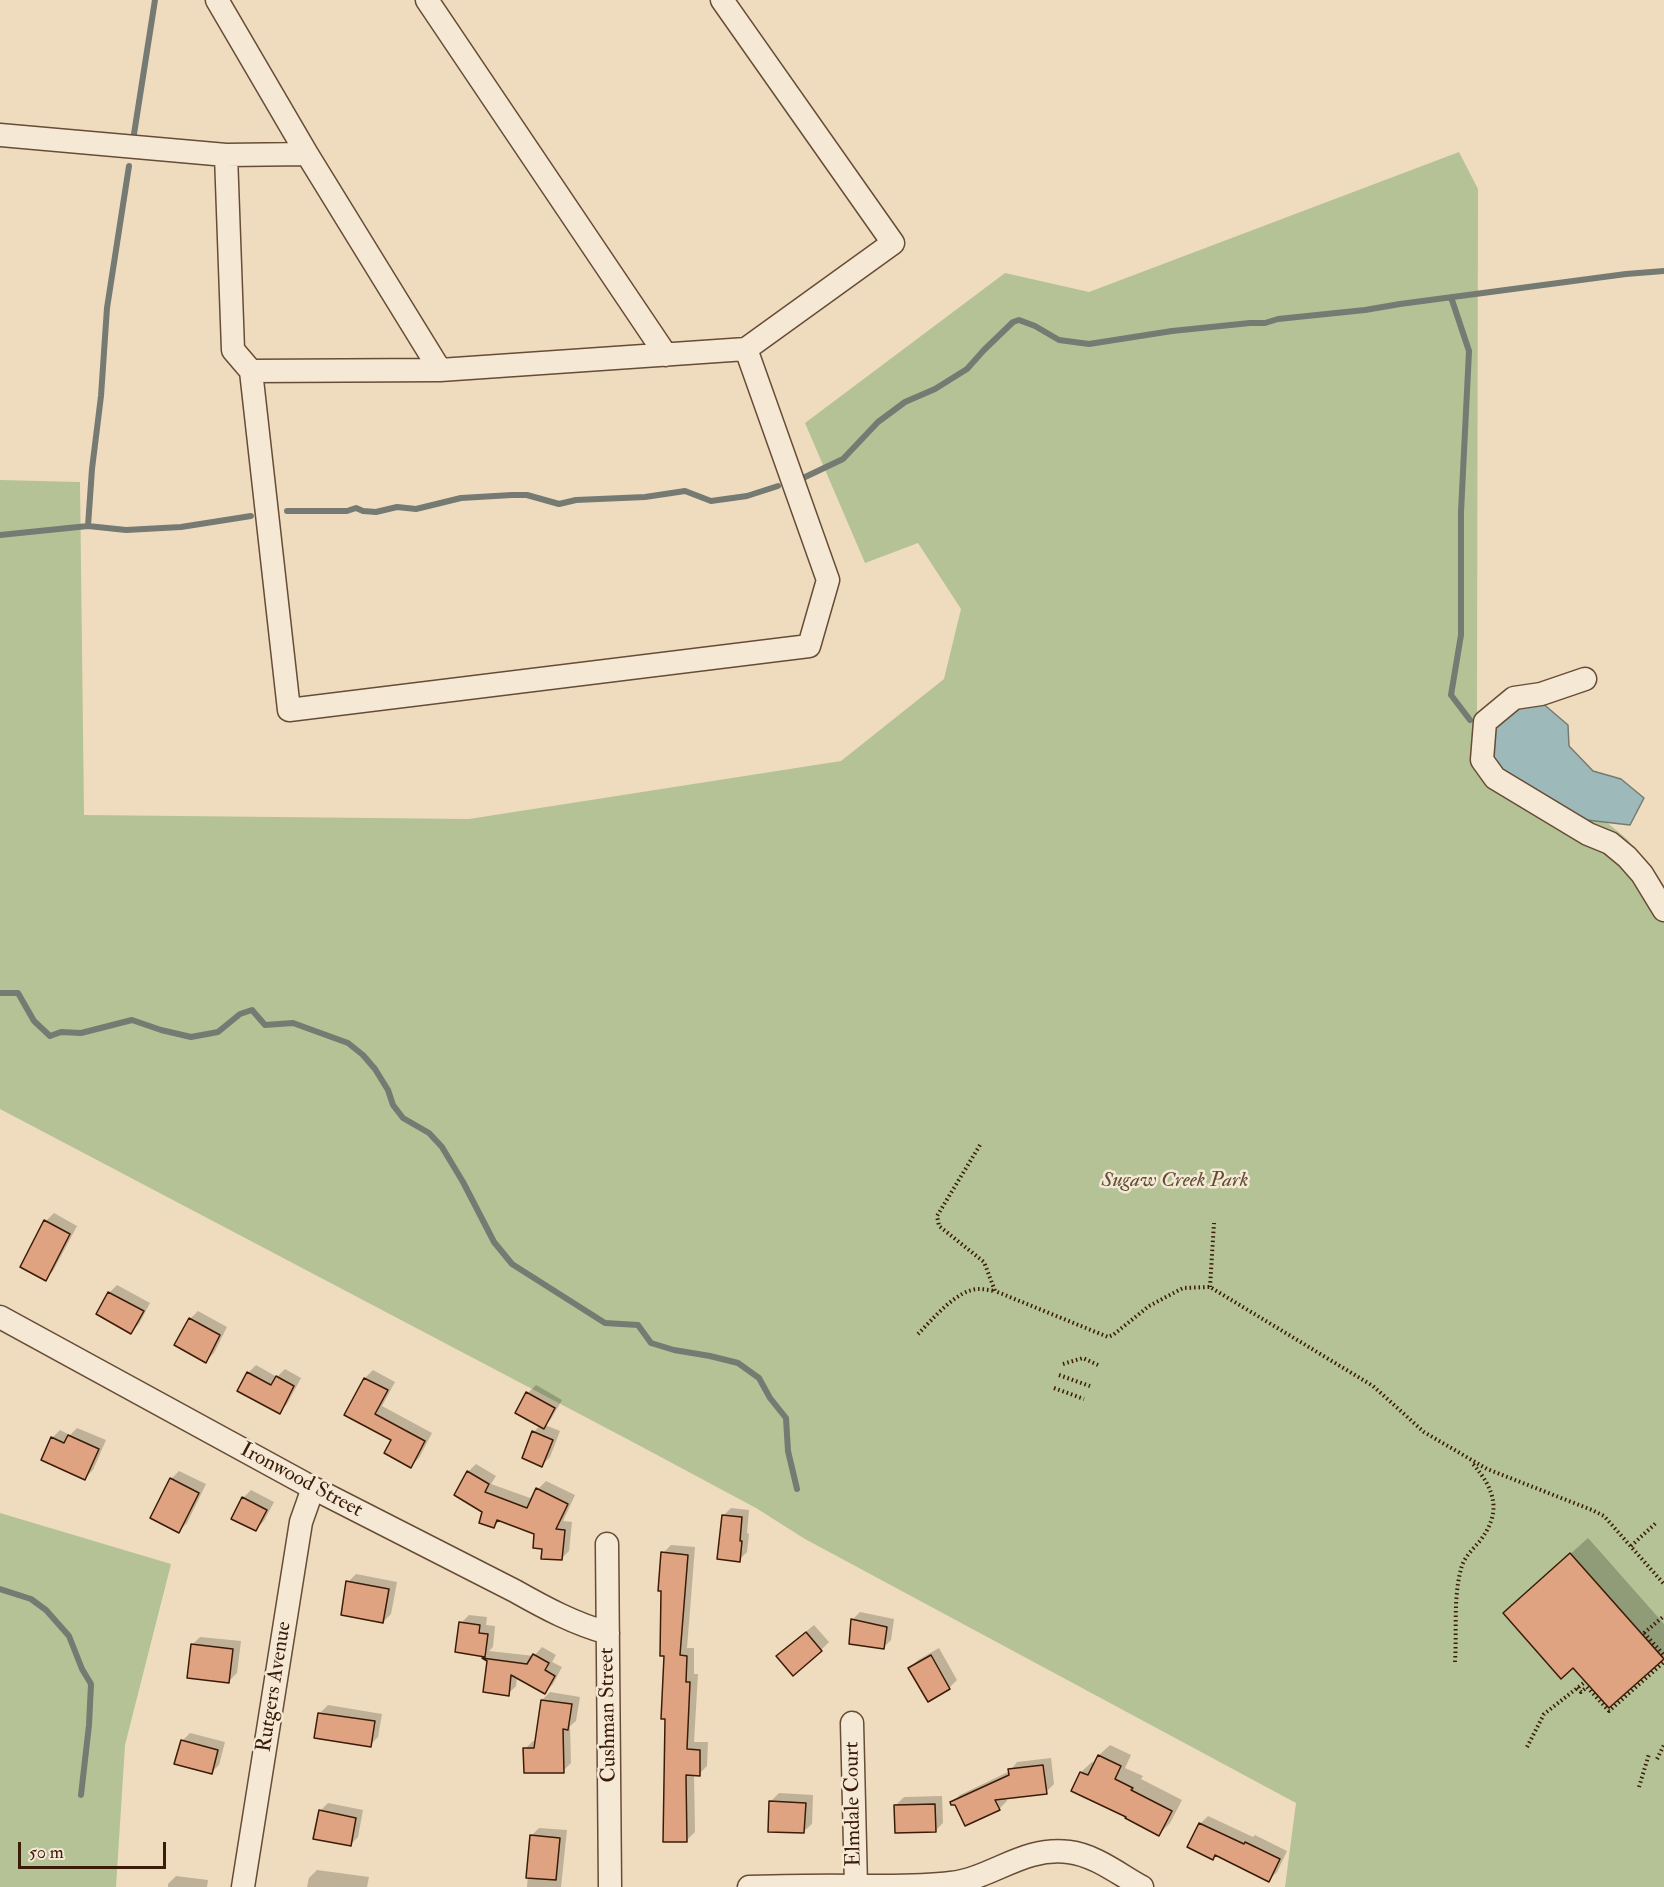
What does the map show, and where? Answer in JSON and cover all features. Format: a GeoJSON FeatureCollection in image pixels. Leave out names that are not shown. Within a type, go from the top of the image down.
{"type":"FeatureCollection","features":[{"type":"Feature","properties":{"kind":"street"},"geometry":{"type":"LineString","coordinates":[[217,0],[307,154],[440,370]]}},
{"type":"Feature","properties":{"kind":"street"},"geometry":{"type":"LineString","coordinates":[[427,0],[666,355]]}},
{"type":"Feature","properties":{"kind":"street"},"geometry":{"type":"LineString","coordinates":[[251,371],[440,370],[746,349],[892,243],[722,0]]}},
{"type":"Feature","properties":{"kind":"street"},"geometry":{"type":"LineString","coordinates":[[0,135],[226,155],[307,154]]}},
{"type":"Feature","properties":{"kind":"street"},"geometry":{"type":"LineString","coordinates":[[226,155],[233,350],[251,371],[289,710],[809,646],[828,580],[746,349]]}},
{"type":"Feature","properties":{"kind":"street"},"geometry":{"type":"LineString","coordinates":[[1585,679],[1541,694],[1514,698],[1485,722],[1482,760],[1495,778],[1588,834],[1610,843],[1627,857],[1642,874],[1664,910]]}},
{"type":"Feature","properties":{"kind":"street","name":"Ironwood Street"},"geometry":{"type":"LineString","coordinates":[[0,1317],[313,1488],[545,1608],[588,1628],[608,1633]]}},
{"type":"Feature","properties":{"kind":"street","name":"Rutgers Avenue"},"geometry":{"type":"LineString","coordinates":[[243,1887],[301,1522],[313,1488]]}},
{"type":"Feature","properties":{"kind":"street","name":"Cushman Street"},"geometry":{"type":"LineString","coordinates":[[607,1544],[610,1887]]}},
{"type":"Feature","properties":{"kind":"street","name":"Elmdale Court"},"geometry":{"type":"LineString","coordinates":[[852,1723],[856,1886]]}},
{"type":"Feature","properties":{"kind":"street"},"geometry":{"type":"LineString","coordinates":[[749,1887],[921,1886],[953,1883],[989,1872],[1022,1856],[1046,1851],[1070,1852],[1090,1858],[1142,1887]]}},
{"type":"Feature","properties":{"kind":"path"},"geometry":{"type":"LineString","coordinates":[[980,1145],[937,1216],[939,1226],[984,1262],[994,1291]]}},
{"type":"Feature","properties":{"kind":"path"},"geometry":{"type":"LineString","coordinates":[[1210,1287],[1214,1223]]}},
{"type":"Feature","properties":{"kind":"path"},"geometry":{"type":"LineString","coordinates":[[918,1334],[948,1304],[968,1291],[980,1288],[994,1291],[1108,1337],[1149,1306],[1183,1287],[1210,1287],[1373,1386],[1424,1432],[1469,1459],[1487,1469],[1604,1516],[1664,1584]]}},
{"type":"Feature","properties":{"kind":"path"},"geometry":{"type":"LineString","coordinates":[[1063,1364],[1083,1358],[1098,1365]]}},
{"type":"Feature","properties":{"kind":"path"},"geometry":{"type":"LineString","coordinates":[[1059,1374],[1089,1386]]}},
{"type":"Feature","properties":{"kind":"path"},"geometry":{"type":"LineString","coordinates":[[1054,1388],[1084,1399]]}},
{"type":"Feature","properties":{"kind":"path"},"geometry":{"type":"LineString","coordinates":[[1455,1662],[1457,1591],[1461,1566],[1491,1524],[1494,1512],[1488,1487],[1480,1472],[1469,1459]]}},
{"type":"Feature","properties":{"kind":"path"},"geometry":{"type":"LineString","coordinates":[[1631,1546],[1657,1522]]}},
{"type":"Feature","properties":{"kind":"path"},"geometry":{"type":"LineString","coordinates":[[1664,1616],[1643,1634],[1664,1655]]}},
{"type":"Feature","properties":{"kind":"path"},"geometry":{"type":"LineString","coordinates":[[1577,1688],[1581,1692],[1587,1687],[1609,1711],[1664,1662]]}},
{"type":"Feature","properties":{"kind":"path"},"geometry":{"type":"LineString","coordinates":[[1527,1747],[1544,1714],[1585,1682]]}},
{"type":"Feature","properties":{"kind":"path"},"geometry":{"type":"LineString","coordinates":[[1657,1759],[1664,1745]]}},
{"type":"Feature","properties":{"kind":"path"},"geometry":{"type":"LineString","coordinates":[[1639,1787],[1649,1754]]}},
{"type":"Feature","properties":{"kind":"green space","name":"Sugaw Creek Park"},"geometry":{"type":"Polygon","coordinates":[[[1459,152],[1478,189],[1477,714],[1628,840],[1664,895],[1664,1887],[1285,1887],[1296,1803],[805,1539],[756,1508],[0,1109],[0,480],[80,482],[84,815],[469,819],[841,761],[944,679],[961,609],[918,543],[865,563],[805,423],[1005,273],[1089,292],[1459,152]]]}},
{"type":"Feature","properties":{"kind":"green space"},"geometry":{"type":"Polygon","coordinates":[[[0,1513],[171,1564],[125,1745],[116,1887],[0,1887],[0,1513]]]}},
{"type":"Feature","properties":{"kind":"water"},"geometry":{"type":"Polygon","coordinates":[[[1534,696],[1568,725],[1569,746],[1593,771],[1621,779],[1644,798],[1630,825],[1569,818],[1490,767],[1495,726],[1534,696]]]}},
{"type":"Feature","properties":{"kind":"building"},"geometry":{"type":"Polygon","coordinates":[[[44,1220],[70,1234],[46,1281],[20,1267],[44,1220]]]}},
{"type":"Feature","properties":{"kind":"building"},"geometry":{"type":"Polygon","coordinates":[[[108,1292],[144,1311],[131,1334],[96,1314],[108,1292]]]}},
{"type":"Feature","properties":{"kind":"building"},"geometry":{"type":"Polygon","coordinates":[[[189,1318],[220,1335],[206,1363],[174,1345],[189,1318]]]}},
{"type":"Feature","properties":{"kind":"building"},"geometry":{"type":"Polygon","coordinates":[[[247,1372],[271,1385],[276,1376],[294,1386],[280,1414],[237,1391],[247,1372]]]}},
{"type":"Feature","properties":{"kind":"building"},"geometry":{"type":"Polygon","coordinates":[[[364,1378],[388,1390],[375,1414],[425,1441],[411,1468],[384,1453],[391,1440],[344,1415],[364,1378]]]}},
{"type":"Feature","properties":{"kind":"building"},"geometry":{"type":"Polygon","coordinates":[[[526,1392],[555,1408],[544,1429],[515,1413],[526,1392]]]}},
{"type":"Feature","properties":{"kind":"building"},"geometry":{"type":"Polygon","coordinates":[[[532,1431],[553,1440],[542,1467],[522,1458],[532,1431]]]}},
{"type":"Feature","properties":{"kind":"building"},"geometry":{"type":"Polygon","coordinates":[[[68,1435],[99,1449],[85,1480],[41,1460],[51,1437],[64,1443],[68,1435]]]}},
{"type":"Feature","properties":{"kind":"building"},"geometry":{"type":"Polygon","coordinates":[[[467,1471],[489,1484],[485,1492],[527,1508],[536,1488],[568,1504],[556,1529],[565,1530],[562,1560],[541,1559],[542,1549],[533,1548],[534,1534],[497,1520],[494,1528],[479,1523],[482,1512],[454,1495],[467,1471]]]}},
{"type":"Feature","properties":{"kind":"building"},"geometry":{"type":"Polygon","coordinates":[[[170,1478],[199,1493],[179,1533],[150,1518],[170,1478]]]}},
{"type":"Feature","properties":{"kind":"building"},"geometry":{"type":"Polygon","coordinates":[[[242,1497],[267,1510],[256,1531],[231,1519],[242,1497]]]}},
{"type":"Feature","properties":{"kind":"building"},"geometry":{"type":"Polygon","coordinates":[[[722,1515],[742,1517],[740,1562],[717,1559],[722,1515]]]}},
{"type":"Feature","properties":{"kind":"building"},"geometry":{"type":"Polygon","coordinates":[[[661,1552],[688,1555],[680,1655],[687,1656],[686,1682],[690,1682],[687,1749],[700,1750],[700,1776],[686,1775],[687,1842],[663,1842],[665,1719],[661,1719],[664,1656],[660,1656],[661,1591],[658,1591],[661,1552]]]}},
{"type":"Feature","properties":{"kind":"building"},"geometry":{"type":"Polygon","coordinates":[[[1570,1553],[1664,1659],[1609,1708],[1573,1668],[1561,1679],[1503,1613],[1570,1553]]]}},
{"type":"Feature","properties":{"kind":"building"},"geometry":{"type":"Polygon","coordinates":[[[346,1581],[389,1589],[383,1623],[341,1615],[346,1581]]]}},
{"type":"Feature","properties":{"kind":"building"},"geometry":{"type":"Polygon","coordinates":[[[851,1619],[887,1627],[884,1649],[849,1644],[851,1619]]]}},
{"type":"Feature","properties":{"kind":"building"},"geometry":{"type":"Polygon","coordinates":[[[459,1622],[480,1625],[479,1633],[488,1634],[485,1657],[455,1652],[459,1622]]]}},
{"type":"Feature","properties":{"kind":"building"},"geometry":{"type":"Polygon","coordinates":[[[806,1632],[822,1651],[793,1676],[776,1656],[806,1632]]]}},
{"type":"Feature","properties":{"kind":"building"},"geometry":{"type":"Polygon","coordinates":[[[191,1644],[233,1649],[229,1683],[187,1678],[191,1644]]]}},
{"type":"Feature","properties":{"kind":"building"},"geometry":{"type":"Polygon","coordinates":[[[533,1654],[549,1663],[545,1670],[555,1676],[545,1694],[511,1675],[509,1696],[483,1692],[487,1661],[482,1658],[527,1664],[533,1654]]]}},
{"type":"Feature","properties":{"kind":"building"},"geometry":{"type":"Polygon","coordinates":[[[931,1655],[950,1689],[928,1702],[908,1668],[931,1655]]]}},
{"type":"Feature","properties":{"kind":"building"},"geometry":{"type":"Polygon","coordinates":[[[541,1700],[572,1704],[568,1730],[563,1729],[564,1773],[524,1773],[523,1748],[534,1748],[541,1700]]]}},
{"type":"Feature","properties":{"kind":"building"},"geometry":{"type":"Polygon","coordinates":[[[318,1713],[375,1721],[371,1747],[314,1738],[318,1713]]]}},
{"type":"Feature","properties":{"kind":"building"},"geometry":{"type":"Polygon","coordinates":[[[181,1740],[218,1750],[212,1774],[174,1764],[181,1740]]]}},
{"type":"Feature","properties":{"kind":"building"},"geometry":{"type":"Polygon","coordinates":[[[1098,1755],[1121,1766],[1115,1779],[1172,1811],[1159,1836],[1126,1817],[1071,1791],[1080,1772],[1088,1775],[1098,1755]]]}},
{"type":"Feature","properties":{"kind":"building"},"geometry":{"type":"Polygon","coordinates":[[[1043,1765],[1047,1794],[995,1800],[1000,1810],[965,1826],[955,1805],[951,1805],[950,1802],[1009,1775],[1008,1769],[1043,1765]]]}},
{"type":"Feature","properties":{"kind":"building"},"geometry":{"type":"Polygon","coordinates":[[[769,1801],[806,1803],[804,1833],[768,1832],[769,1801]]]}},
{"type":"Feature","properties":{"kind":"building"},"geometry":{"type":"Polygon","coordinates":[[[935,1804],[936,1832],[895,1833],[894,1805],[935,1804]]]}},
{"type":"Feature","properties":{"kind":"building"},"geometry":{"type":"Polygon","coordinates":[[[319,1810],[356,1818],[351,1846],[313,1839],[319,1810]]]}},
{"type":"Feature","properties":{"kind":"building"},"geometry":{"type":"Polygon","coordinates":[[[1199,1823],[1280,1859],[1269,1882],[1215,1855],[1213,1860],[1187,1847],[1199,1823]]]}},
{"type":"Feature","properties":{"kind":"building"},"geometry":{"type":"Polygon","coordinates":[[[530,1835],[560,1838],[556,1880],[526,1878],[530,1835]]]}},
{"type":"Feature","properties":{"kind":"waterway"},"geometry":{"type":"LineString","coordinates":[[134,134],[155,0]]}},
{"type":"Feature","properties":{"kind":"waterway"},"geometry":{"type":"LineString","coordinates":[[88,526],[107,308],[129,166]]}},
{"type":"Feature","properties":{"kind":"waterway"},"geometry":{"type":"LineString","coordinates":[[803,478],[843,459],[878,422],[905,402],[935,389],[967,369],[1013,322],[1019,320],[1059,340],[1089,344],[1172,331],[1265,323],[1278,319],[1365,310],[1626,274],[1664,271]]}},
{"type":"Feature","properties":{"kind":"waterway"},"geometry":{"type":"LineString","coordinates":[[1451,297],[1469,351],[1461,512],[1461,635],[1451,695],[1470,720]]}},
{"type":"Feature","properties":{"kind":"waterway"},"geometry":{"type":"LineString","coordinates":[[287,511],[347,511],[356,508],[376,512],[397,507],[416,509],[461,498],[512,495],[527,495],[559,504],[576,500],[645,497],[685,491],[711,501],[747,496],[778,486]]}},
{"type":"Feature","properties":{"kind":"waterway"},"geometry":{"type":"LineString","coordinates":[[0,535],[88,526],[126,530],[181,527],[251,516]]}},
{"type":"Feature","properties":{"kind":"waterway"},"geometry":{"type":"LineString","coordinates":[[0,993],[18,993],[34,1021],[50,1036],[61,1032],[81,1033],[132,1020],[191,1037],[218,1032],[240,1014],[252,1010],[265,1025],[293,1023],[348,1043],[375,1069],[388,1090],[393,1105],[403,1118],[429,1133],[442,1147],[494,1242],[512,1264],[605,1323],[638,1325],[651,1343],[738,1363],[759,1378],[770,1398],[786,1418],[788,1451],[797,1489]]}},
{"type":"Feature","properties":{"kind":"waterway"},"geometry":{"type":"LineString","coordinates":[[0,1589],[31,1599],[46,1610],[69,1636],[82,1669],[91,1684],[81,1795]]}}]}
